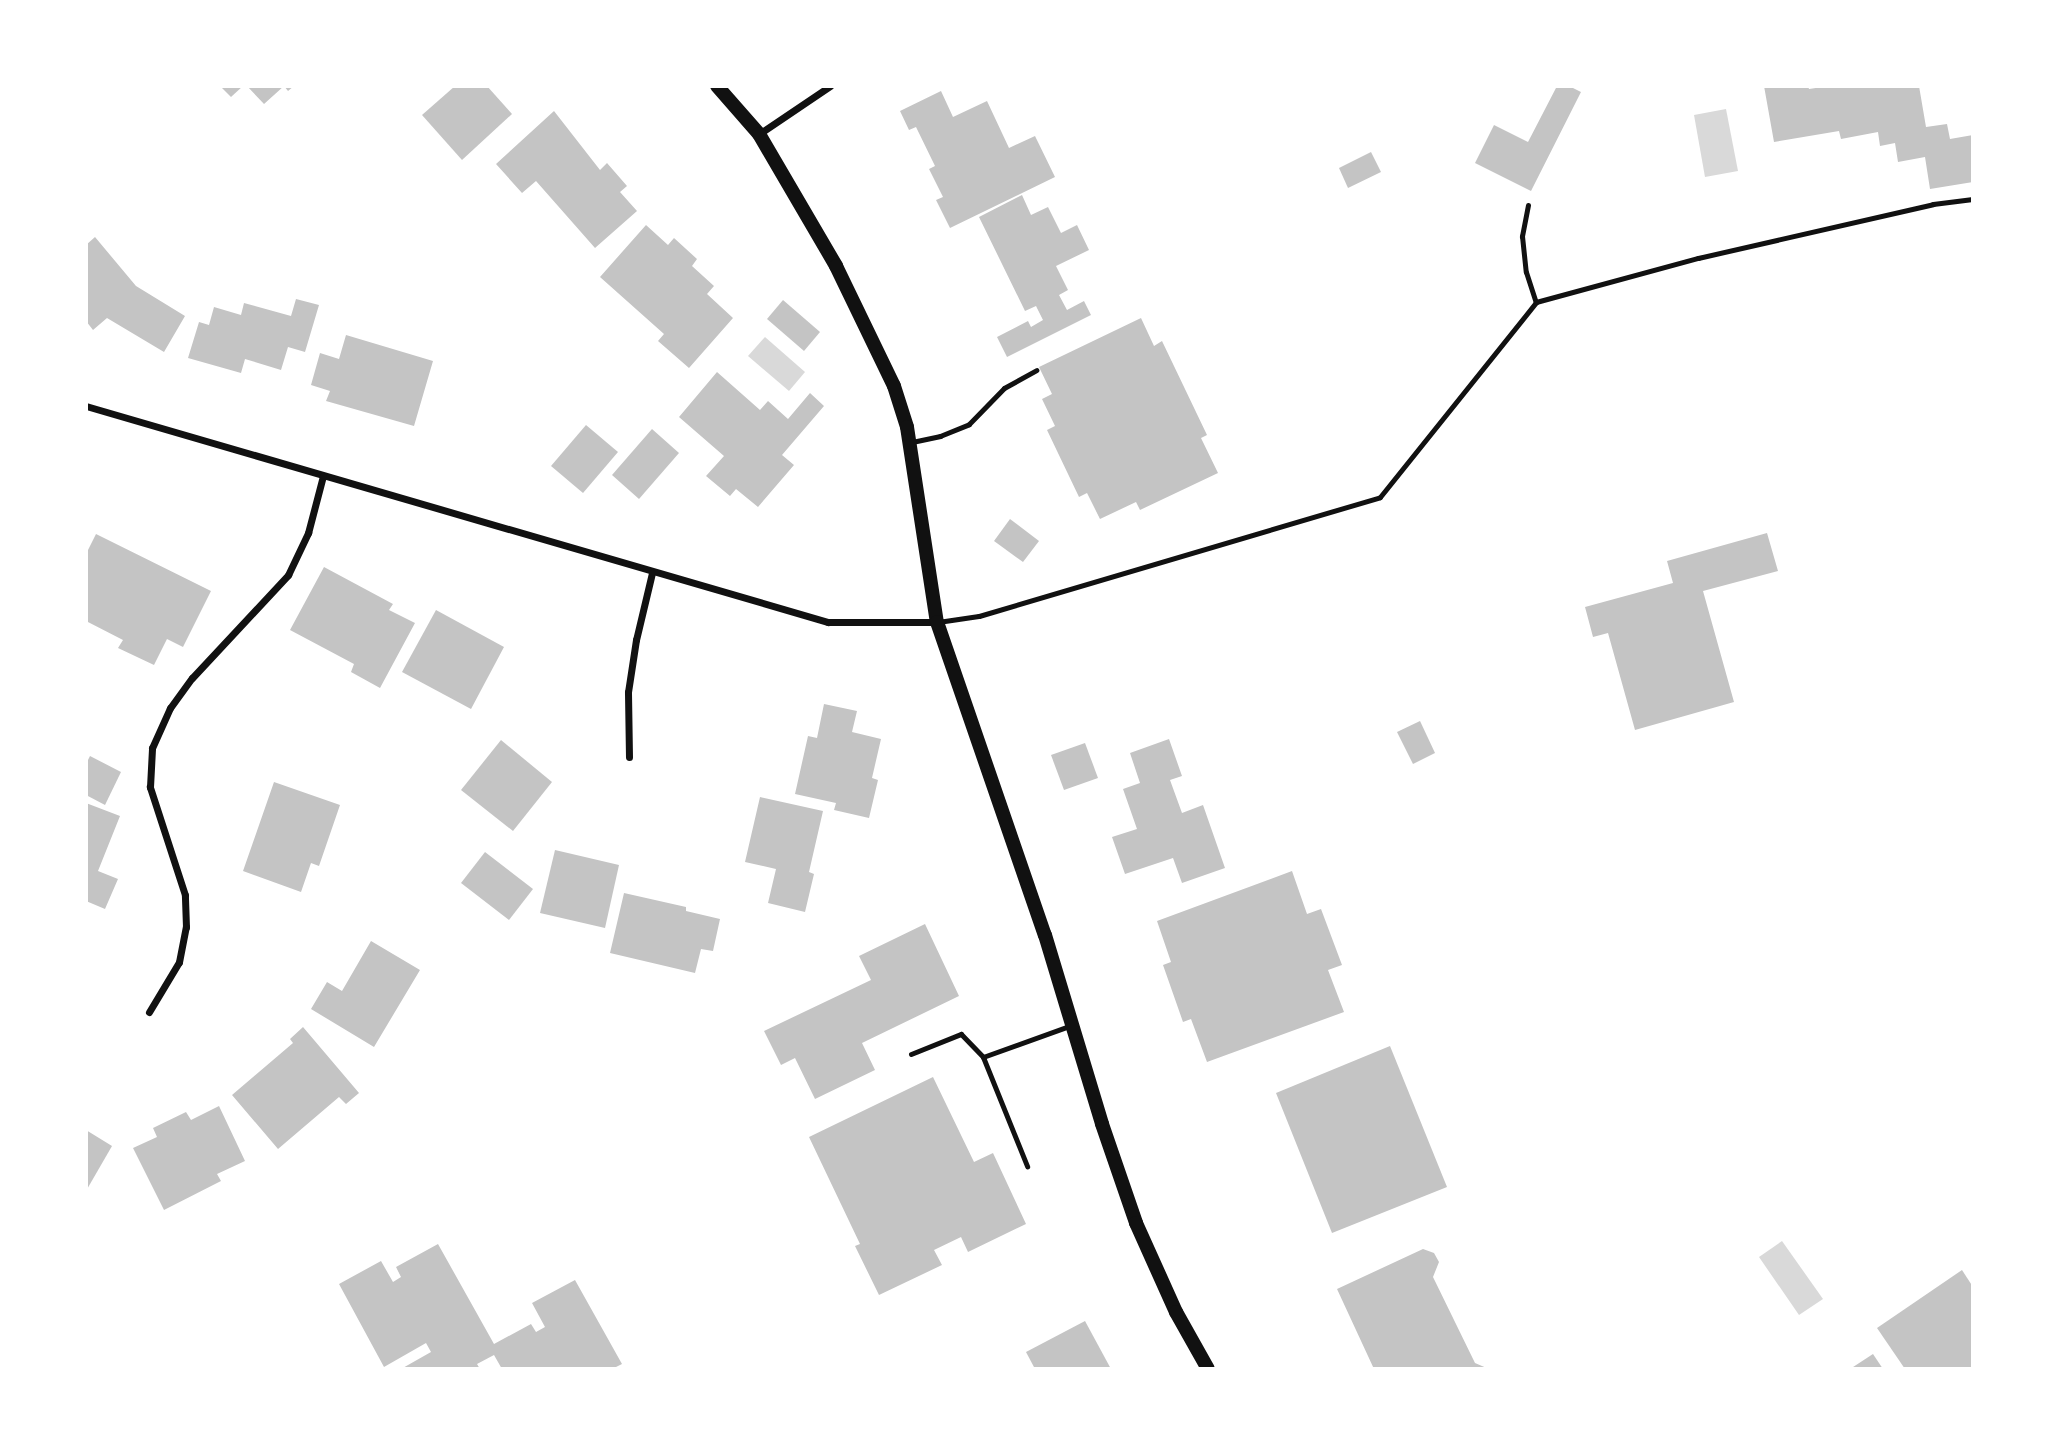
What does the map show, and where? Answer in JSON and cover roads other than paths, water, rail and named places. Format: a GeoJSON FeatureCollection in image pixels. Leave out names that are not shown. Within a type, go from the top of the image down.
{"type":"FeatureCollection","features":[{"type":"Feature","properties":{"kind":"main road"},"geometry":{"type":"LineString","coordinates":[[717,86],[759,134],[836,266],[877,345],[894,386],[910,443],[937,622],[1045,935],[1136,1223],[1176,1312],[1208,1369]]}},
{"type":"Feature","properties":{"kind":"street"},"geometry":{"type":"LineString","coordinates":[[759,134],[830,86]]}},
{"type":"Feature","properties":{"kind":"street"},"geometry":{"type":"LineString","coordinates":[[86,407],[828,622],[937,622]]}},
{"type":"Feature","properties":{"kind":"street"},"geometry":{"type":"LineString","coordinates":[[149,1012],[179,962],[186,927],[185,895],[150,788],[152,748],[170,708],[192,678],[288,575],[308,533],[323,476]]}},
{"type":"Feature","properties":{"kind":"street"},"geometry":{"type":"LineString","coordinates":[[629,757],[628,692],[636,640],[652,573]]}},
{"type":"Feature","properties":{"kind":"lane"},"geometry":{"type":"LineString","coordinates":[[937,622],[979,615],[1380,496],[1536,302],[1724,252],[1933,204],[1973,199]]}},
{"type":"Feature","properties":{"kind":"lane"},"geometry":{"type":"LineString","coordinates":[[1528,205],[1522,236],[1526,272],[1536,302]]}},
{"type":"Feature","properties":{"kind":"lane"},"geometry":{"type":"LineString","coordinates":[[910,443],[940,436],[969,424],[1004,388],[1036,370]]}},
{"type":"Feature","properties":{"kind":"lane"},"geometry":{"type":"LineString","coordinates":[[983,1057],[1072,1025]]}},
{"type":"Feature","properties":{"kind":"lane"},"geometry":{"type":"LineString","coordinates":[[911,1054],[961,1034],[983,1057],[1027,1166]]}}]}
